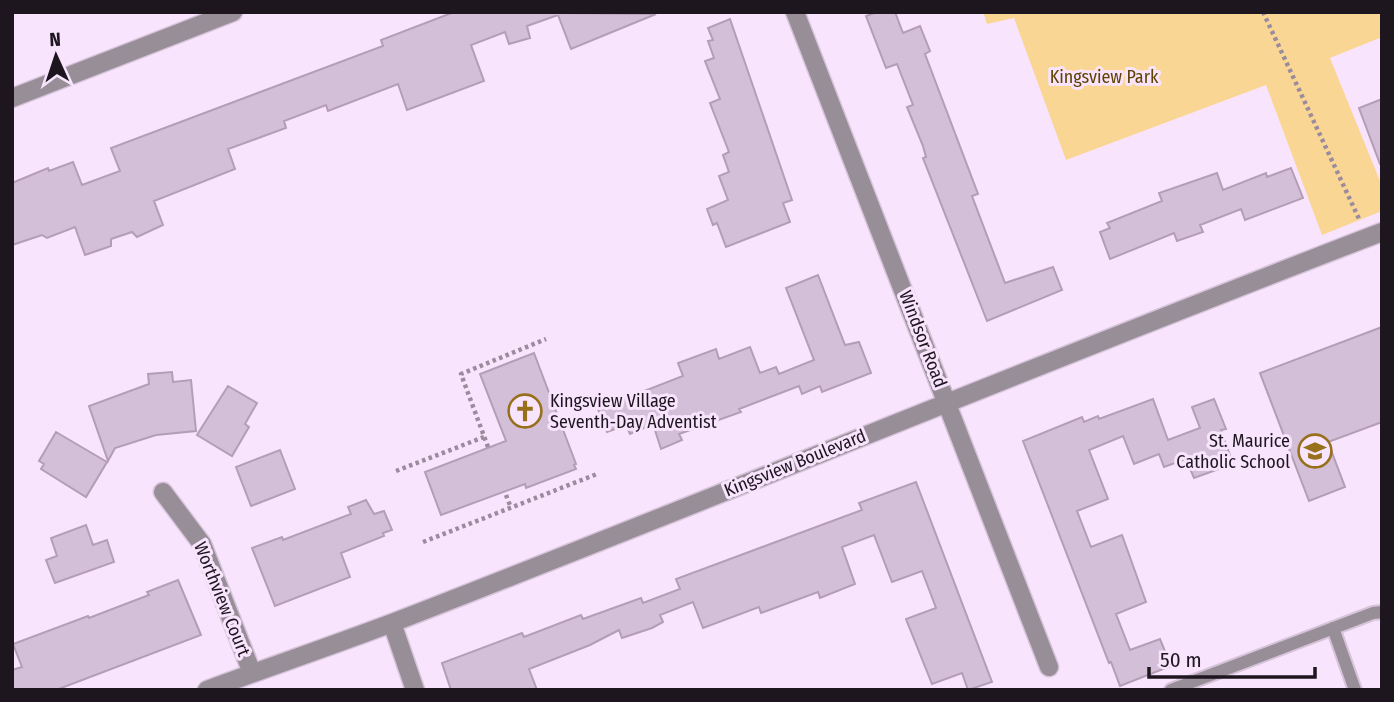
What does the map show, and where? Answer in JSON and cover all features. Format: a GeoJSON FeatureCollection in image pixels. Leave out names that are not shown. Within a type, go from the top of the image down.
{"type":"FeatureCollection","features":[{"type":"Feature","properties":{"kind":"street"},"geometry":{"type":"LineString","coordinates":[[12,98],[233,12]]}},
{"type":"Feature","properties":{"kind":"street","name":"Windsor Road"},"geometry":{"type":"LineString","coordinates":[[795,12],[1049,667]]}},
{"type":"Feature","properties":{"kind":"street","name":"Kingsview Boulevard"},"geometry":{"type":"LineString","coordinates":[[207,690],[392,623],[621,534],[947,401],[1375,235]]}},
{"type":"Feature","properties":{"kind":"street","name":"Worthview Court"},"geometry":{"type":"LineString","coordinates":[[163,492],[202,544],[252,673]]}},
{"type":"Feature","properties":{"kind":"street"},"geometry":{"type":"LineString","coordinates":[[392,623],[415,690]]}},
{"type":"Feature","properties":{"kind":"lane"},"geometry":{"type":"LineString","coordinates":[[1171,690],[1188,687],[1333,628],[1382,612]]}},
{"type":"Feature","properties":{"kind":"lane"},"geometry":{"type":"LineString","coordinates":[[1333,628],[1355,690]]}},
{"type":"Feature","properties":{"kind":"path"},"geometry":{"type":"LineString","coordinates":[[1263,12],[1375,235]]}},
{"type":"Feature","properties":{"kind":"path"},"geometry":{"type":"LineString","coordinates":[[488,447],[461,374],[546,339]]}},
{"type":"Feature","properties":{"kind":"path"},"geometry":{"type":"LineString","coordinates":[[396,471],[484,437]]}},
{"type":"Feature","properties":{"kind":"path"},"geometry":{"type":"LineString","coordinates":[[423,542],[597,474]]}},
{"type":"Feature","properties":{"kind":"path"},"geometry":{"type":"LineString","coordinates":[[506,495],[511,508]]}},
{"type":"Feature","properties":{"kind":"green space","name":"Kingsview Park"},"geometry":{"type":"Polygon","coordinates":[[[983,12],[1382,12],[1382,37],[1330,58],[1382,186],[1382,211],[1322,235],[1266,85],[1066,160],[1014,18],[987,24],[983,12]]]}},
{"type":"Feature","properties":{"kind":"building"},"geometry":{"type":"Polygon","coordinates":[[[454,12],[656,14],[571,49],[558,15],[527,26],[530,38],[509,44],[505,32],[471,45],[484,81],[407,110],[398,84],[328,111],[326,105],[284,121],[286,128],[228,149],[235,169],[154,201],[163,225],[137,237],[132,232],[111,239],[111,246],[85,255],[75,227],[47,238],[42,235],[12,245],[12,183],[48,168],[49,171],[73,162],[82,185],[120,171],[111,148],[383,46],[381,40],[454,12]]]}},
{"type":"Feature","properties":{"kind":"building"},"geometry":{"type":"Polygon","coordinates":[[[877,12],[895,12],[903,33],[920,26],[930,51],[925,54],[978,194],[972,196],[1005,283],[1053,267],[1062,290],[987,321],[923,158],[926,157],[923,146],[907,107],[913,105],[897,64],[886,68],[866,16],[877,12]]]}},
{"type":"Feature","properties":{"kind":"building"},"geometry":{"type":"Polygon","coordinates":[[[730,19],[792,200],[783,203],[790,222],[726,247],[717,223],[713,225],[707,209],[728,200],[719,176],[729,172],[723,155],[729,152],[710,103],[720,99],[705,61],[714,58],[708,41],[713,40],[708,28],[730,19]]]}},
{"type":"Feature","properties":{"kind":"building"},"geometry":{"type":"Polygon","coordinates":[[[1382,99],[1382,164],[1380,164],[1359,108],[1382,99]]]}},
{"type":"Feature","properties":{"kind":"building"},"geometry":{"type":"Polygon","coordinates":[[[1291,168],[1303,198],[1245,220],[1241,209],[1200,225],[1203,232],[1177,241],[1174,233],[1110,259],[1100,232],[1110,228],[1107,223],[1162,201],[1159,193],[1217,173],[1223,190],[1266,173],[1267,177],[1291,168]]]}},
{"type":"Feature","properties":{"kind":"building"},"geometry":{"type":"Polygon","coordinates":[[[818,275],[845,345],[859,342],[871,373],[822,392],[820,386],[802,394],[799,386],[739,409],[741,412],[679,434],[682,440],[661,449],[653,424],[630,434],[626,425],[607,432],[598,409],[683,376],[678,363],[716,349],[719,359],[750,347],[760,373],[776,367],[779,374],[814,360],[786,288],[818,275]]]}},
{"type":"Feature","properties":{"kind":"building"},"geometry":{"type":"Polygon","coordinates":[[[1382,327],[1382,422],[1328,442],[1345,487],[1309,501],[1260,373],[1382,327]]]}},
{"type":"Feature","properties":{"kind":"building","name":"Kingsview Village Seventh-Day Adventist"},"geometry":{"type":"Polygon","coordinates":[[[534,353],[576,469],[526,488],[525,484],[441,515],[425,472],[506,441],[480,374],[534,353]]]}},
{"type":"Feature","properties":{"kind":"building"},"geometry":{"type":"Polygon","coordinates":[[[172,372],[173,382],[191,380],[196,431],[156,435],[115,448],[108,461],[89,406],[149,384],[148,374],[172,372]]]}},
{"type":"Feature","properties":{"kind":"building"},"geometry":{"type":"Polygon","coordinates":[[[228,386],[257,403],[245,424],[249,427],[232,456],[197,435],[228,386]]]}},
{"type":"Feature","properties":{"kind":"building"},"geometry":{"type":"Polygon","coordinates":[[[1153,399],[1168,440],[1200,428],[1192,407],[1214,399],[1226,429],[1221,430],[1233,464],[1194,478],[1186,459],[1164,467],[1159,454],[1134,464],[1123,436],[1089,450],[1108,499],[1077,511],[1091,547],[1122,535],[1146,602],[1116,614],[1130,650],[1160,639],[1171,666],[1120,686],[1023,441],[1082,417],[1084,422],[1098,416],[1099,419],[1153,399]]]}},
{"type":"Feature","properties":{"kind":"building"},"geometry":{"type":"Polygon","coordinates":[[[56,432],[107,462],[86,497],[41,469],[44,464],[39,461],[56,432]]]}},
{"type":"Feature","properties":{"kind":"building"},"geometry":{"type":"Polygon","coordinates":[[[280,450],[295,489],[251,506],[236,467],[280,450]]]}},
{"type":"Feature","properties":{"kind":"building"},"geometry":{"type":"Polygon","coordinates":[[[916,482],[992,682],[968,690],[962,673],[932,684],[906,619],[936,608],[922,571],[892,582],[874,535],[842,547],[855,584],[820,598],[818,592],[761,613],[759,607],[703,628],[693,602],[660,615],[663,622],[652,628],[622,638],[619,630],[590,645],[529,669],[537,690],[451,690],[442,663],[522,633],[524,637],[581,615],[583,619],[641,598],[643,603],[680,589],[676,579],[862,510],[859,503],[916,482]]]}},
{"type":"Feature","properties":{"kind":"building"},"geometry":{"type":"Polygon","coordinates":[[[366,500],[374,514],[384,511],[392,530],[383,533],[384,536],[341,553],[350,577],[275,606],[252,548],[282,537],[283,540],[351,514],[348,507],[366,500]]]}},
{"type":"Feature","properties":{"kind":"building"},"geometry":{"type":"Polygon","coordinates":[[[86,525],[93,545],[107,540],[114,562],[55,583],[46,560],[57,556],[51,538],[86,525]]]}},
{"type":"Feature","properties":{"kind":"building"},"geometry":{"type":"Polygon","coordinates":[[[178,580],[201,635],[56,690],[12,690],[12,670],[22,667],[13,644],[149,595],[147,592],[178,580]]]}},
{"type":"Feature","properties":{"kind":"place","name":"Kingsview Village Seventh-Day Adventist"},"geometry":{"type":"Point","coordinates":[525,411]}},
{"type":"Feature","properties":{"kind":"place","name":"St. Maurice Catholic School"},"geometry":{"type":"Point","coordinates":[1315,451]}}]}
